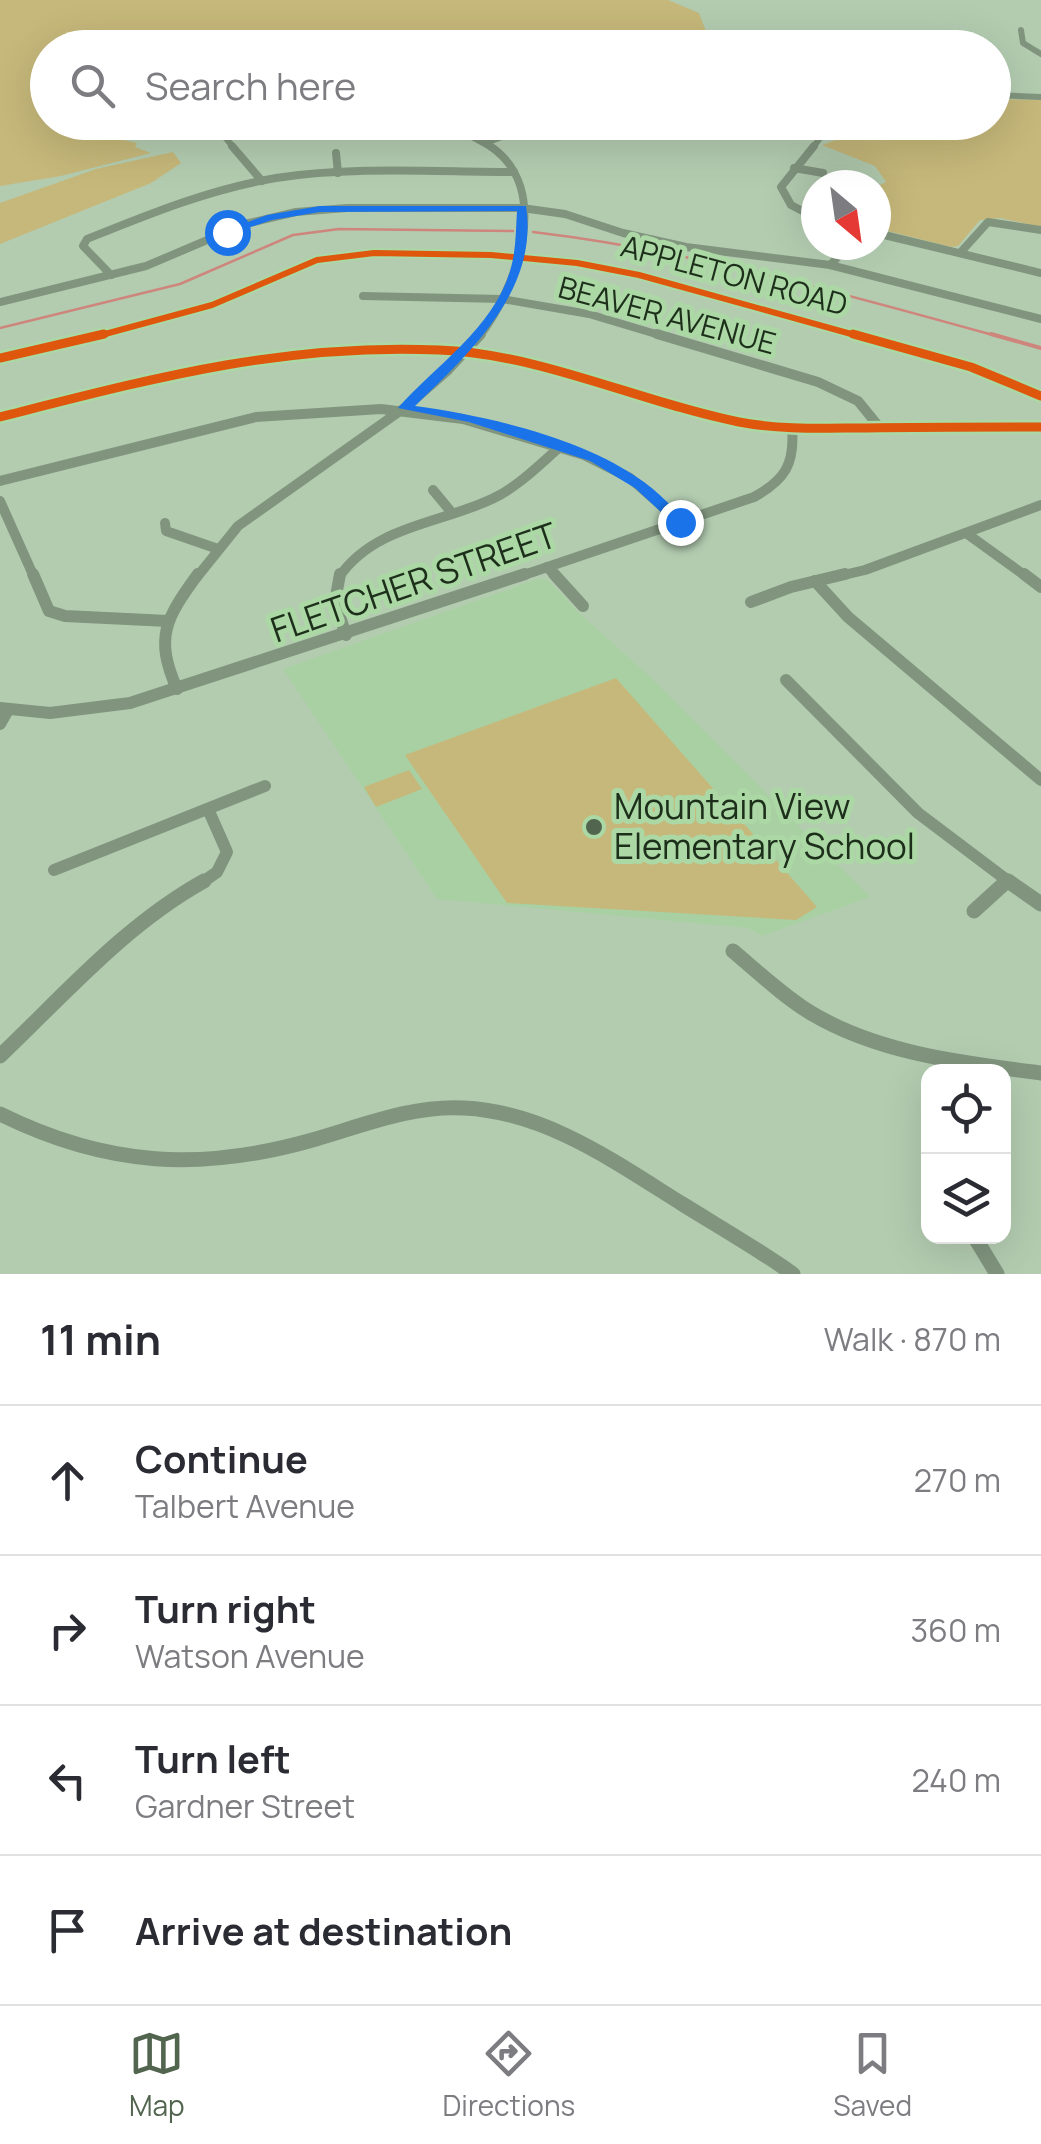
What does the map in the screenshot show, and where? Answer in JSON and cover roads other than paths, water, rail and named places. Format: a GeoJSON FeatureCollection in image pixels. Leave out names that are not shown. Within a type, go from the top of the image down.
{"type":"FeatureCollection","features":[{"type":"Feature","properties":{"kind":"main road"},"geometry":{"type":"LineString","coordinates":[[0,417],[186,370],[259,357],[342,350],[465,351],[532,364],[700,415],[792,428],[1041,427]]}},
{"type":"Feature","properties":{"kind":"street"},"geometry":{"type":"LineString","coordinates":[[1021,30],[1023,43],[1041,54]]}},
{"type":"Feature","properties":{"kind":"street"},"geometry":{"type":"LineString","coordinates":[[1011,96],[1041,98]]}},
{"type":"Feature","properties":{"kind":"street"},"geometry":{"type":"LineString","coordinates":[[227,140],[262,181]]}},
{"type":"Feature","properties":{"kind":"street"},"geometry":{"type":"LineString","coordinates":[[177,689],[163,652],[168,621],[218,548],[250,516],[405,408],[465,351],[502,299],[520,256],[522,208],[510,163],[480,140]]}},
{"type":"Feature","properties":{"kind":"street"},"geometry":{"type":"LineString","coordinates":[[486,143],[494,140]]}},
{"type":"Feature","properties":{"kind":"street"},"geometry":{"type":"LineString","coordinates":[[801,210],[791,205],[782,192],[795,166],[818,140]]}},
{"type":"Feature","properties":{"kind":"street"},"geometry":{"type":"LineString","coordinates":[[336,154],[338,173]]}},
{"type":"Feature","properties":{"kind":"street"},"geometry":{"type":"LineString","coordinates":[[795,166],[811,170]]}},
{"type":"Feature","properties":{"kind":"street"},"geometry":{"type":"LineString","coordinates":[[112,276],[83,246],[88,239],[189,198],[262,181],[338,173],[514,172]]}},
{"type":"Feature","properties":{"kind":"street"},"geometry":{"type":"LineString","coordinates":[[0,302],[112,276],[170,258],[246,224],[296,212],[347,208],[522,208],[565,214],[686,247],[830,265],[1041,320]]}},
{"type":"Feature","properties":{"kind":"street"},"geometry":{"type":"LineString","coordinates":[[960,253],[985,224],[993,221],[1041,230]]}},
{"type":"Feature","properties":{"kind":"street"},"geometry":{"type":"LineString","coordinates":[[891,237],[1041,273]]}},
{"type":"Feature","properties":{"kind":"street","name":"APPLETON ROAD"},"geometry":{"type":"LineString","coordinates":[[0,358],[212,305],[296,266],[339,256],[520,256],[639,275],[971,366],[1041,396]]}},
{"type":"Feature","properties":{"kind":"street"},"geometry":{"type":"LineString","coordinates":[[830,265],[835,260]]}},
{"type":"Feature","properties":{"kind":"street","name":"BEAVER AVENUE"},"geometry":{"type":"LineString","coordinates":[[363,296],[502,299],[589,314],[818,382],[858,401],[880,428]]}},
{"type":"Feature","properties":{"kind":"street"},"geometry":{"type":"LineString","coordinates":[[0,481],[73,466],[247,418],[328,408],[405,408],[471,418],[561,446],[622,472],[680,522]]}},
{"type":"Feature","properties":{"kind":"street","name":"FLETCHER STREET"},"geometry":{"type":"LineString","coordinates":[[4,709],[50,713],[91,710],[177,689],[754,497],[780,481],[794,460],[792,428]]}},
{"type":"Feature","properties":{"kind":"street"},"geometry":{"type":"LineString","coordinates":[[346,635],[336,616],[333,596],[339,576],[351,559],[390,534],[512,488],[561,446]]}},
{"type":"Feature","properties":{"kind":"street"},"geometry":{"type":"LineString","coordinates":[[433,490],[452,513]]}},
{"type":"Feature","properties":{"kind":"street"},"geometry":{"type":"LineString","coordinates":[[0,500],[49,610],[65,616],[168,621]]}},
{"type":"Feature","properties":{"kind":"street"},"geometry":{"type":"LineString","coordinates":[[751,602],[865,570],[1041,504]]}},
{"type":"Feature","properties":{"kind":"street"},"geometry":{"type":"LineString","coordinates":[[165,523],[174,536],[218,548]]}},
{"type":"Feature","properties":{"kind":"street"},"geometry":{"type":"LineString","coordinates":[[966,533],[1041,587]]}},
{"type":"Feature","properties":{"kind":"street"},"geometry":{"type":"LineString","coordinates":[[546,567],[583,606]]}},
{"type":"Feature","properties":{"kind":"street"},"geometry":{"type":"LineString","coordinates":[[816,581],[848,617],[1041,780]]}},
{"type":"Feature","properties":{"kind":"street"},"geometry":{"type":"LineString","coordinates":[[786,680],[918,812],[955,844],[1041,904]]}},
{"type":"Feature","properties":{"kind":"street"},"geometry":{"type":"LineString","coordinates":[[0,724],[4,709]]}},
{"type":"Feature","properties":{"kind":"street"},"geometry":{"type":"LineString","coordinates":[[54,870],[265,786]]}},
{"type":"Feature","properties":{"kind":"street"},"geometry":{"type":"LineString","coordinates":[[0,1056],[132,931],[170,900],[221,868],[227,854],[226,844],[208,809]]}},
{"type":"Feature","properties":{"kind":"street"},"geometry":{"type":"LineString","coordinates":[[974,912],[1008,880]]}},
{"type":"Feature","properties":{"kind":"street"},"geometry":{"type":"LineString","coordinates":[[732,951],[781,992],[843,1030],[885,1044],[1041,1073]]}},
{"type":"Feature","properties":{"kind":"street"},"geometry":{"type":"LineString","coordinates":[[0,1114],[44,1138],[94,1153],[152,1161],[256,1154],[420,1110],[464,1108],[512,1115],[580,1140],[794,1274]]}},
{"type":"Feature","properties":{"kind":"street"},"geometry":{"type":"LineString","coordinates":[[979,1244],[998,1274]]}},
{"type":"Feature","properties":{"kind":"waterway"},"geometry":{"type":"LineString","coordinates":[[0,328],[180,284],[293,235],[339,229],[513,231]]}},
{"type":"Feature","properties":{"kind":"waterway"},"geometry":{"type":"LineString","coordinates":[[533,232],[710,262],[1000,337]]}},
{"type":"Feature","properties":{"kind":"waterway"},"geometry":{"type":"LineString","coordinates":[[991,334],[1041,348]]}},
{"type":"Feature","properties":{"kind":"place","name":"Mountain View Elementary School"},"geometry":{"type":"Point","coordinates":[594,827]}}]}
